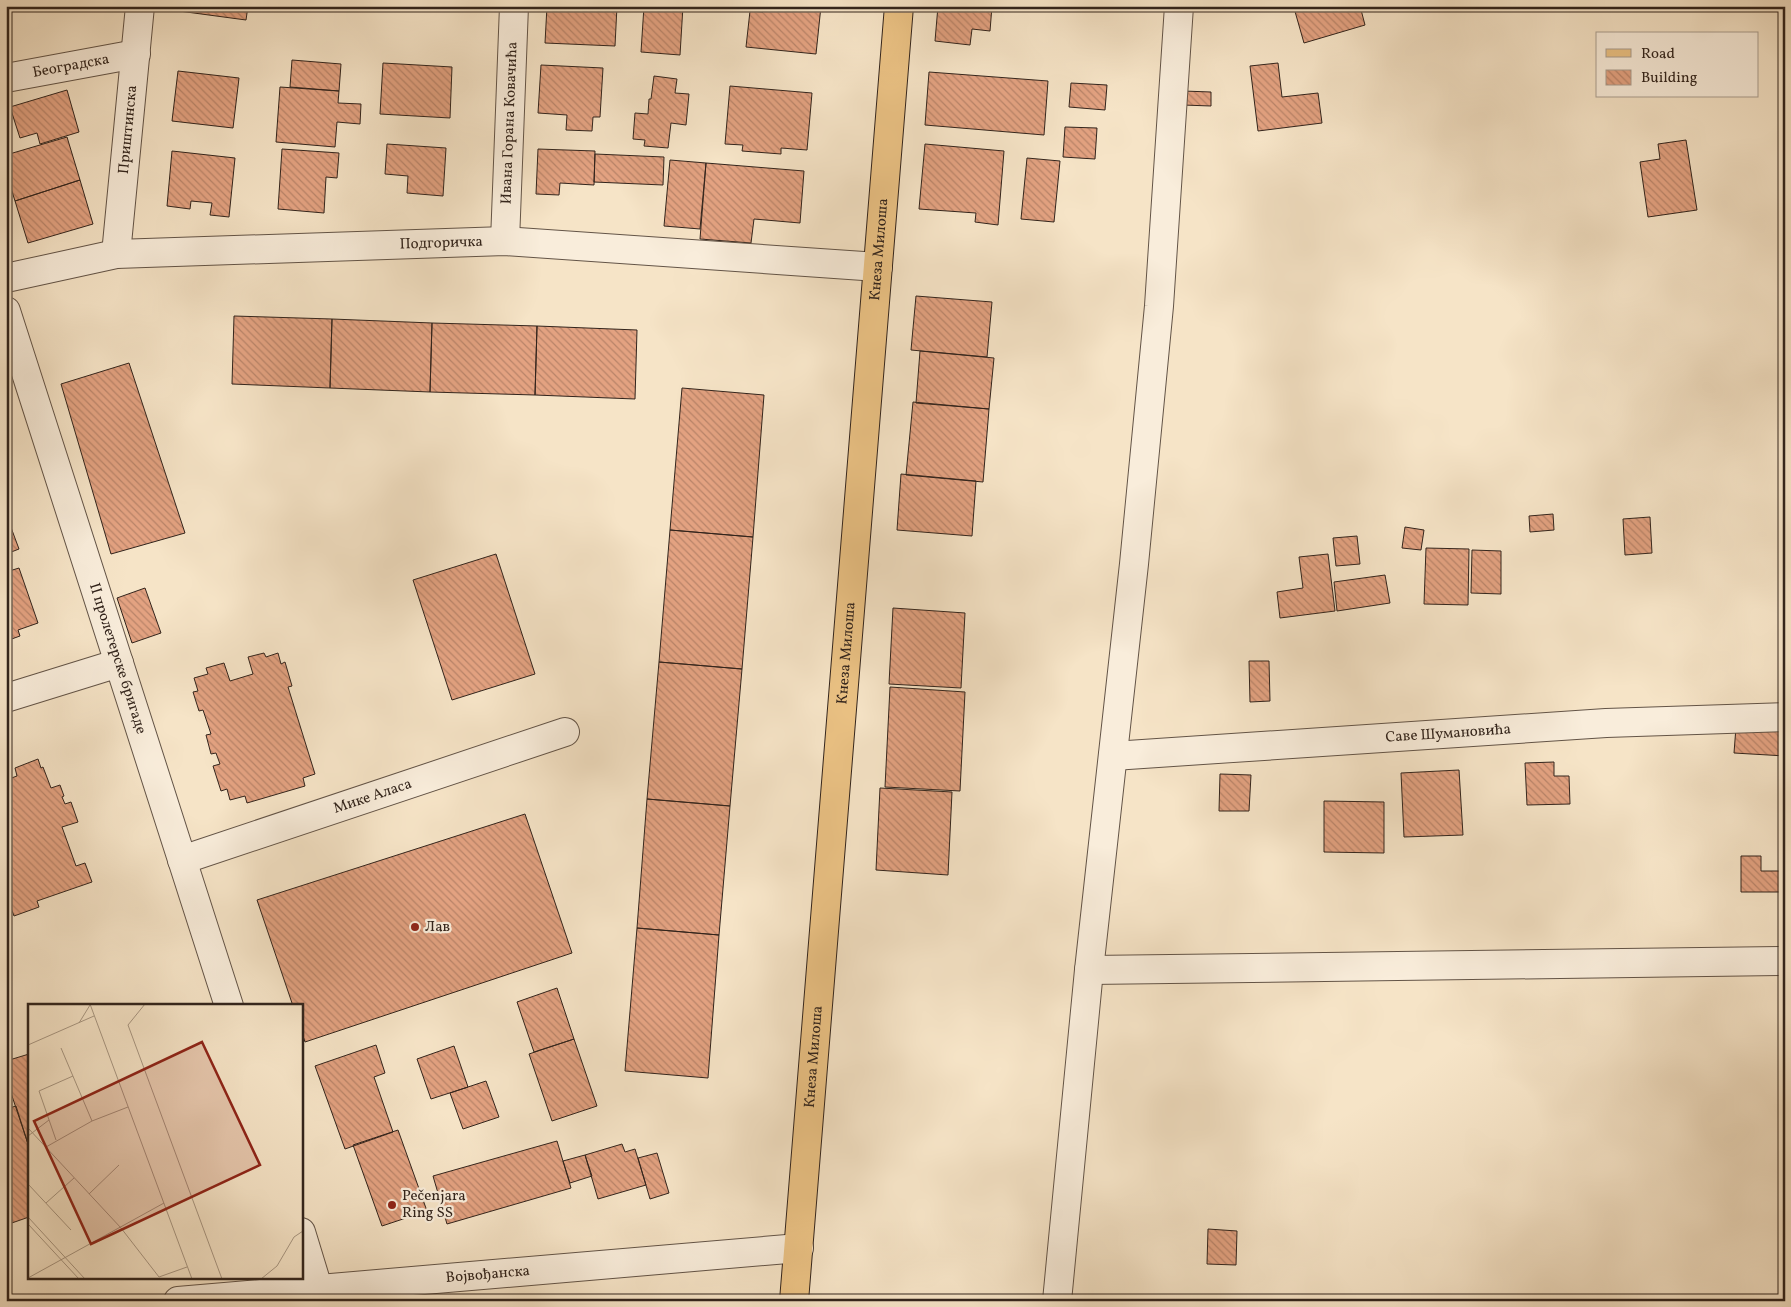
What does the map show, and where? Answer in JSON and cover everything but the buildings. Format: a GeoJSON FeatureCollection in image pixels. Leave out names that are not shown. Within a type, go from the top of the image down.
{"type":"FeatureCollection","features":[{"type":"Feature","properties":{"kind":"main road","name":"Кнеза Милоша"},"geometry":{"type":"LineString","coordinates":[[794,1301],[900,6]]}},
{"type":"Feature","properties":{"kind":"street","name":"Приштинска"},"geometry":{"type":"LineString","coordinates":[[116,254],[140,6]]}},
{"type":"Feature","properties":{"kind":"street","name":"Ивана Горана Ковачића"},"geometry":{"type":"LineString","coordinates":[[504,241],[514,6]]}},
{"type":"Feature","properties":{"kind":"street"},"geometry":{"type":"LineString","coordinates":[[1057,1301],[1089,970],[1134,564],[1157,326],[1179,6]]}},
{"type":"Feature","properties":{"kind":"street","name":"Београдска"},"geometry":{"type":"LineString","coordinates":[[6,78],[136,54]]}},
{"type":"Feature","properties":{"kind":"street","name":"Подгоричка"},"geometry":{"type":"LineString","coordinates":[[6,278],[116,254],[504,241],[878,268]]}},
{"type":"Feature","properties":{"kind":"street","name":"II пролетерске бригаде"},"geometry":{"type":"LineString","coordinates":[[6,311],[228,1004]]}},
{"type":"Feature","properties":{"kind":"street"},"geometry":{"type":"LineString","coordinates":[[6,698],[119,663]]}},
{"type":"Feature","properties":{"kind":"street","name":"Саве Шумановића"},"geometry":{"type":"LineString","coordinates":[[1113,756],[1606,723],[1785,717]]}},
{"type":"Feature","properties":{"kind":"street","name":"Мике Аласа"},"geometry":{"type":"LineString","coordinates":[[182,860],[565,732]]}},
{"type":"Feature","properties":{"kind":"street"},"geometry":{"type":"LineString","coordinates":[[1089,970],[1785,961]]}},
{"type":"Feature","properties":{"kind":"street"},"geometry":{"type":"LineString","coordinates":[[302,1235],[321,1295]]}},
{"type":"Feature","properties":{"kind":"street","name":"Војвођанска"},"geometry":{"type":"LineString","coordinates":[[178,1301],[321,1295],[799,1248]]}},
{"type":"Feature","properties":{"kind":"place","name":"Лав"},"geometry":{"type":"Point","coordinates":[415,927]}},
{"type":"Feature","properties":{"kind":"place","name":"Pečenjara Ring SS"},"geometry":{"type":"Point","coordinates":[392,1205]}}]}
